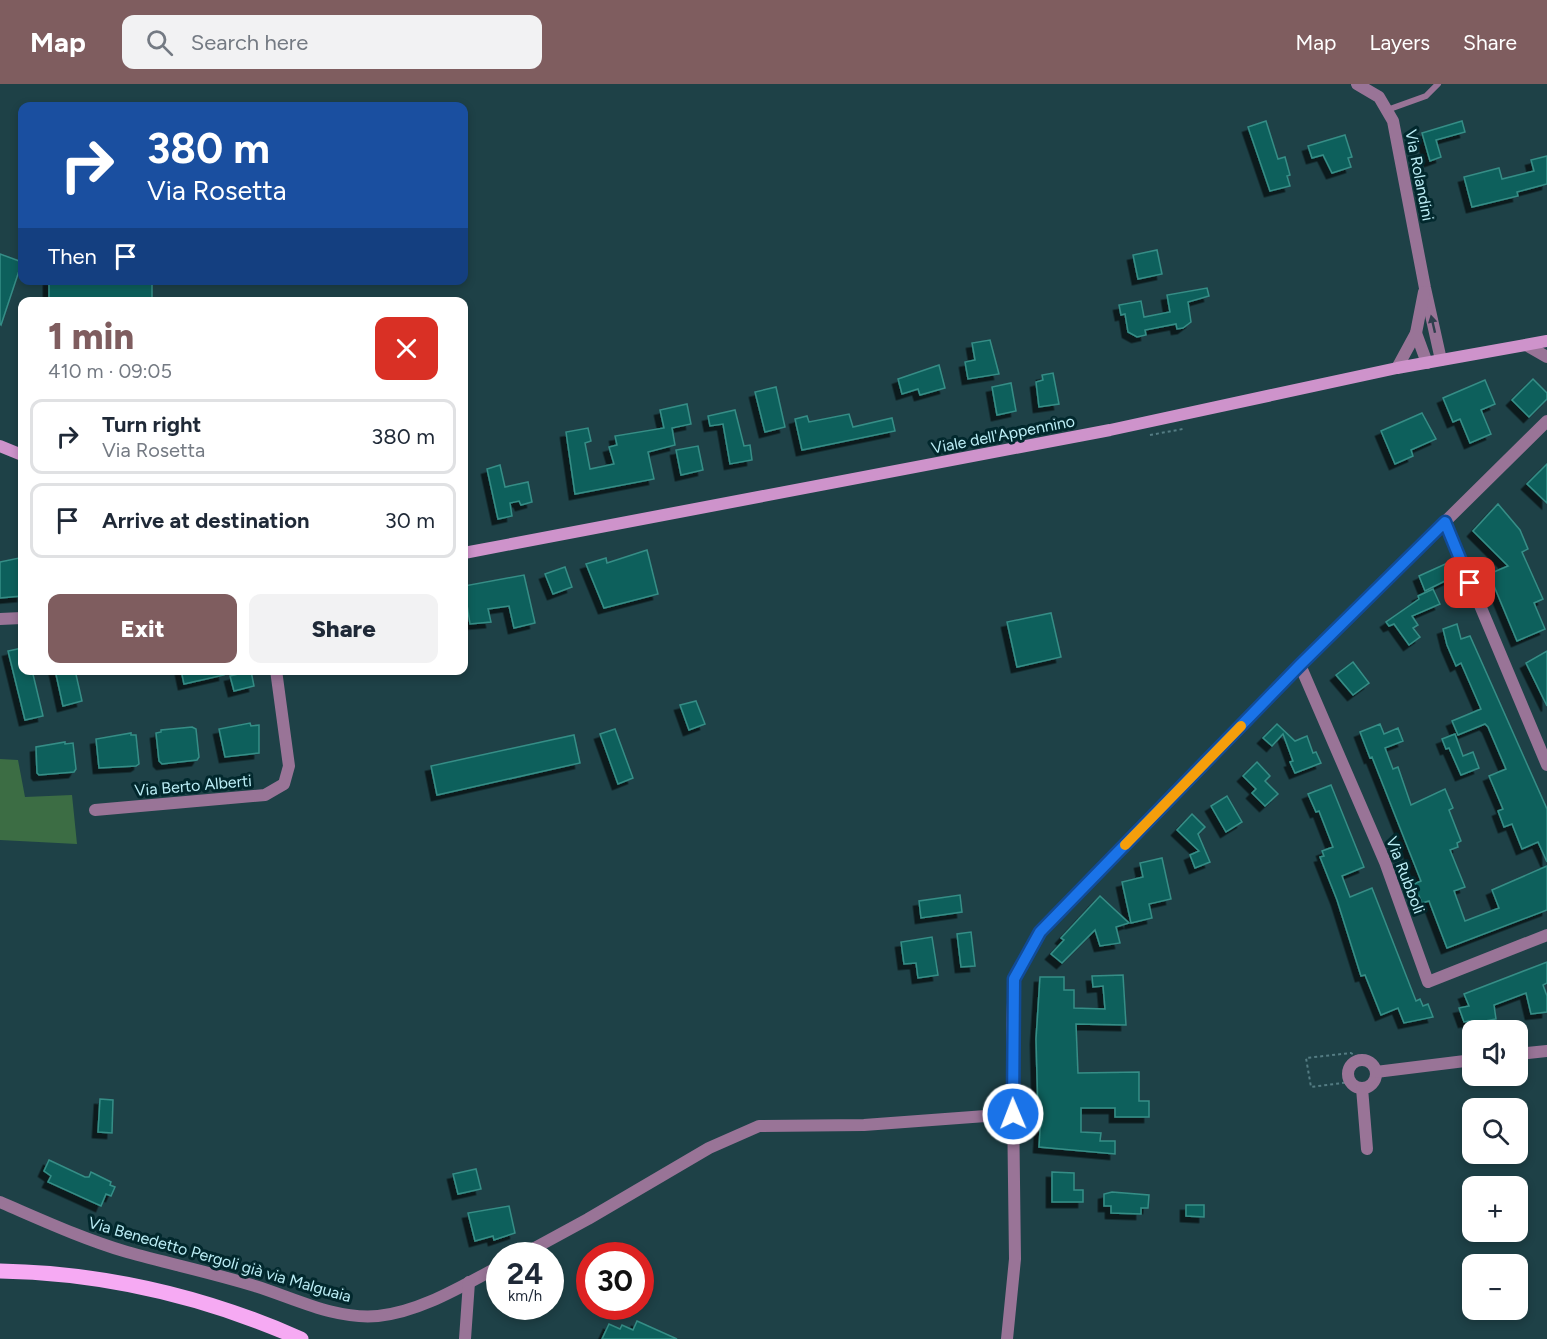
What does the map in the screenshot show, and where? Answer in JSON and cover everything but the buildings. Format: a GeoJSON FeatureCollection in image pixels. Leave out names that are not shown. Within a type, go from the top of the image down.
{"type":"FeatureCollection","features":[{"type":"Feature","properties":{"kind":"main road","name":"Viale dell'Appennino"},"geometry":{"type":"LineString","coordinates":[[468,553],[1110,430],[1397,368],[1547,341]]}},
{"type":"Feature","properties":{"kind":"main road"},"geometry":{"type":"LineString","coordinates":[[0,446],[18,453]]}},
{"type":"Feature","properties":{"kind":"main road"},"geometry":{"type":"LineString","coordinates":[[0,1271],[55,1272],[154,1288],[261,1321],[301,1339]]}},
{"type":"Feature","properties":{"kind":"street","name":"Via Rolandini"},"geometry":{"type":"LineString","coordinates":[[1357,84],[1379,97],[1393,121],[1441,360]]}},
{"type":"Feature","properties":{"kind":"street","name":"Via Rolandini"},"geometry":{"type":"LineString","coordinates":[[1397,368],[1416,333],[1425,288]]}},
{"type":"Feature","properties":{"kind":"street"},"geometry":{"type":"LineString","coordinates":[[1416,333],[1427,363]]}},
{"type":"Feature","properties":{"kind":"street"},"geometry":{"type":"LineString","coordinates":[[1526,345],[1547,357]]}},
{"type":"Feature","properties":{"kind":"street"},"geometry":{"type":"LineString","coordinates":[[1007,1339],[1015,1259],[1014,979],[1040,932],[1300,665],[1547,421]]}},
{"type":"Feature","properties":{"kind":"street"},"geometry":{"type":"LineString","coordinates":[[1445,522],[1547,765]]}},
{"type":"Feature","properties":{"kind":"street"},"geometry":{"type":"LineString","coordinates":[[0,619],[18,618]]}},
{"type":"Feature","properties":{"kind":"street","name":"Via Rubboli"},"geometry":{"type":"LineString","coordinates":[[1300,665],[1385,862],[1428,981],[1547,935]]}},
{"type":"Feature","properties":{"kind":"street","name":"Via Berto Alberti"},"geometry":{"type":"LineString","coordinates":[[95,810],[265,795],[284,784],[289,766],[277,675]]}},
{"type":"Feature","properties":{"kind":"street"},"geometry":{"type":"LineString","coordinates":[[1528,1053],[1547,1051]]}},
{"type":"Feature","properties":{"kind":"street"},"geometry":{"type":"LineString","coordinates":[[1356,1085],[1372,1084],[1376,1072],[1371,1062],[1361,1059],[1349,1067],[1348,1076],[1356,1085],[1367,1149]]}},
{"type":"Feature","properties":{"kind":"street"},"geometry":{"type":"LineString","coordinates":[[1376,1072],[1462,1061]]}},
{"type":"Feature","properties":{"kind":"street"},"geometry":{"type":"LineString","coordinates":[[546,1242],[709,1148],[759,1126],[864,1125],[1013,1114]]}},
{"type":"Feature","properties":{"kind":"street","name":"Via Benedetto Pergoli già via Malguaia"},"geometry":{"type":"LineString","coordinates":[[0,1202],[65,1230],[127,1252],[189,1266],[340,1314],[377,1316],[403,1310],[486,1273]]}},
{"type":"Feature","properties":{"kind":"street"},"geometry":{"type":"LineString","coordinates":[[465,1339],[469,1282]]}},
{"type":"Feature","properties":{"kind":"lane"},"geometry":{"type":"LineString","coordinates":[[1387,110],[1426,96],[1438,84]]}},
{"type":"Feature","properties":{"kind":"path"},"geometry":{"type":"LineString","coordinates":[[1356,1085],[1311,1087],[1306,1058],[1351,1053],[1361,1059]]}},
{"type":"Feature","properties":{"kind":"green space"},"geometry":{"type":"Polygon","coordinates":[[[0,759],[18,760],[25,797],[72,795],[77,844],[0,840],[0,759]]]}},
{"type":"Feature","properties":{"kind":"slow traffic"},"geometry":{"type":"LineString","coordinates":[[1125,845],[1241,726]]}},
{"type":"Feature","properties":{"kind":"route"},"geometry":{"type":"LineString","coordinates":[[1013,1114],[1014,979],[1040,932],[1300,665],[1445,522],[1470,583]]}}]}
